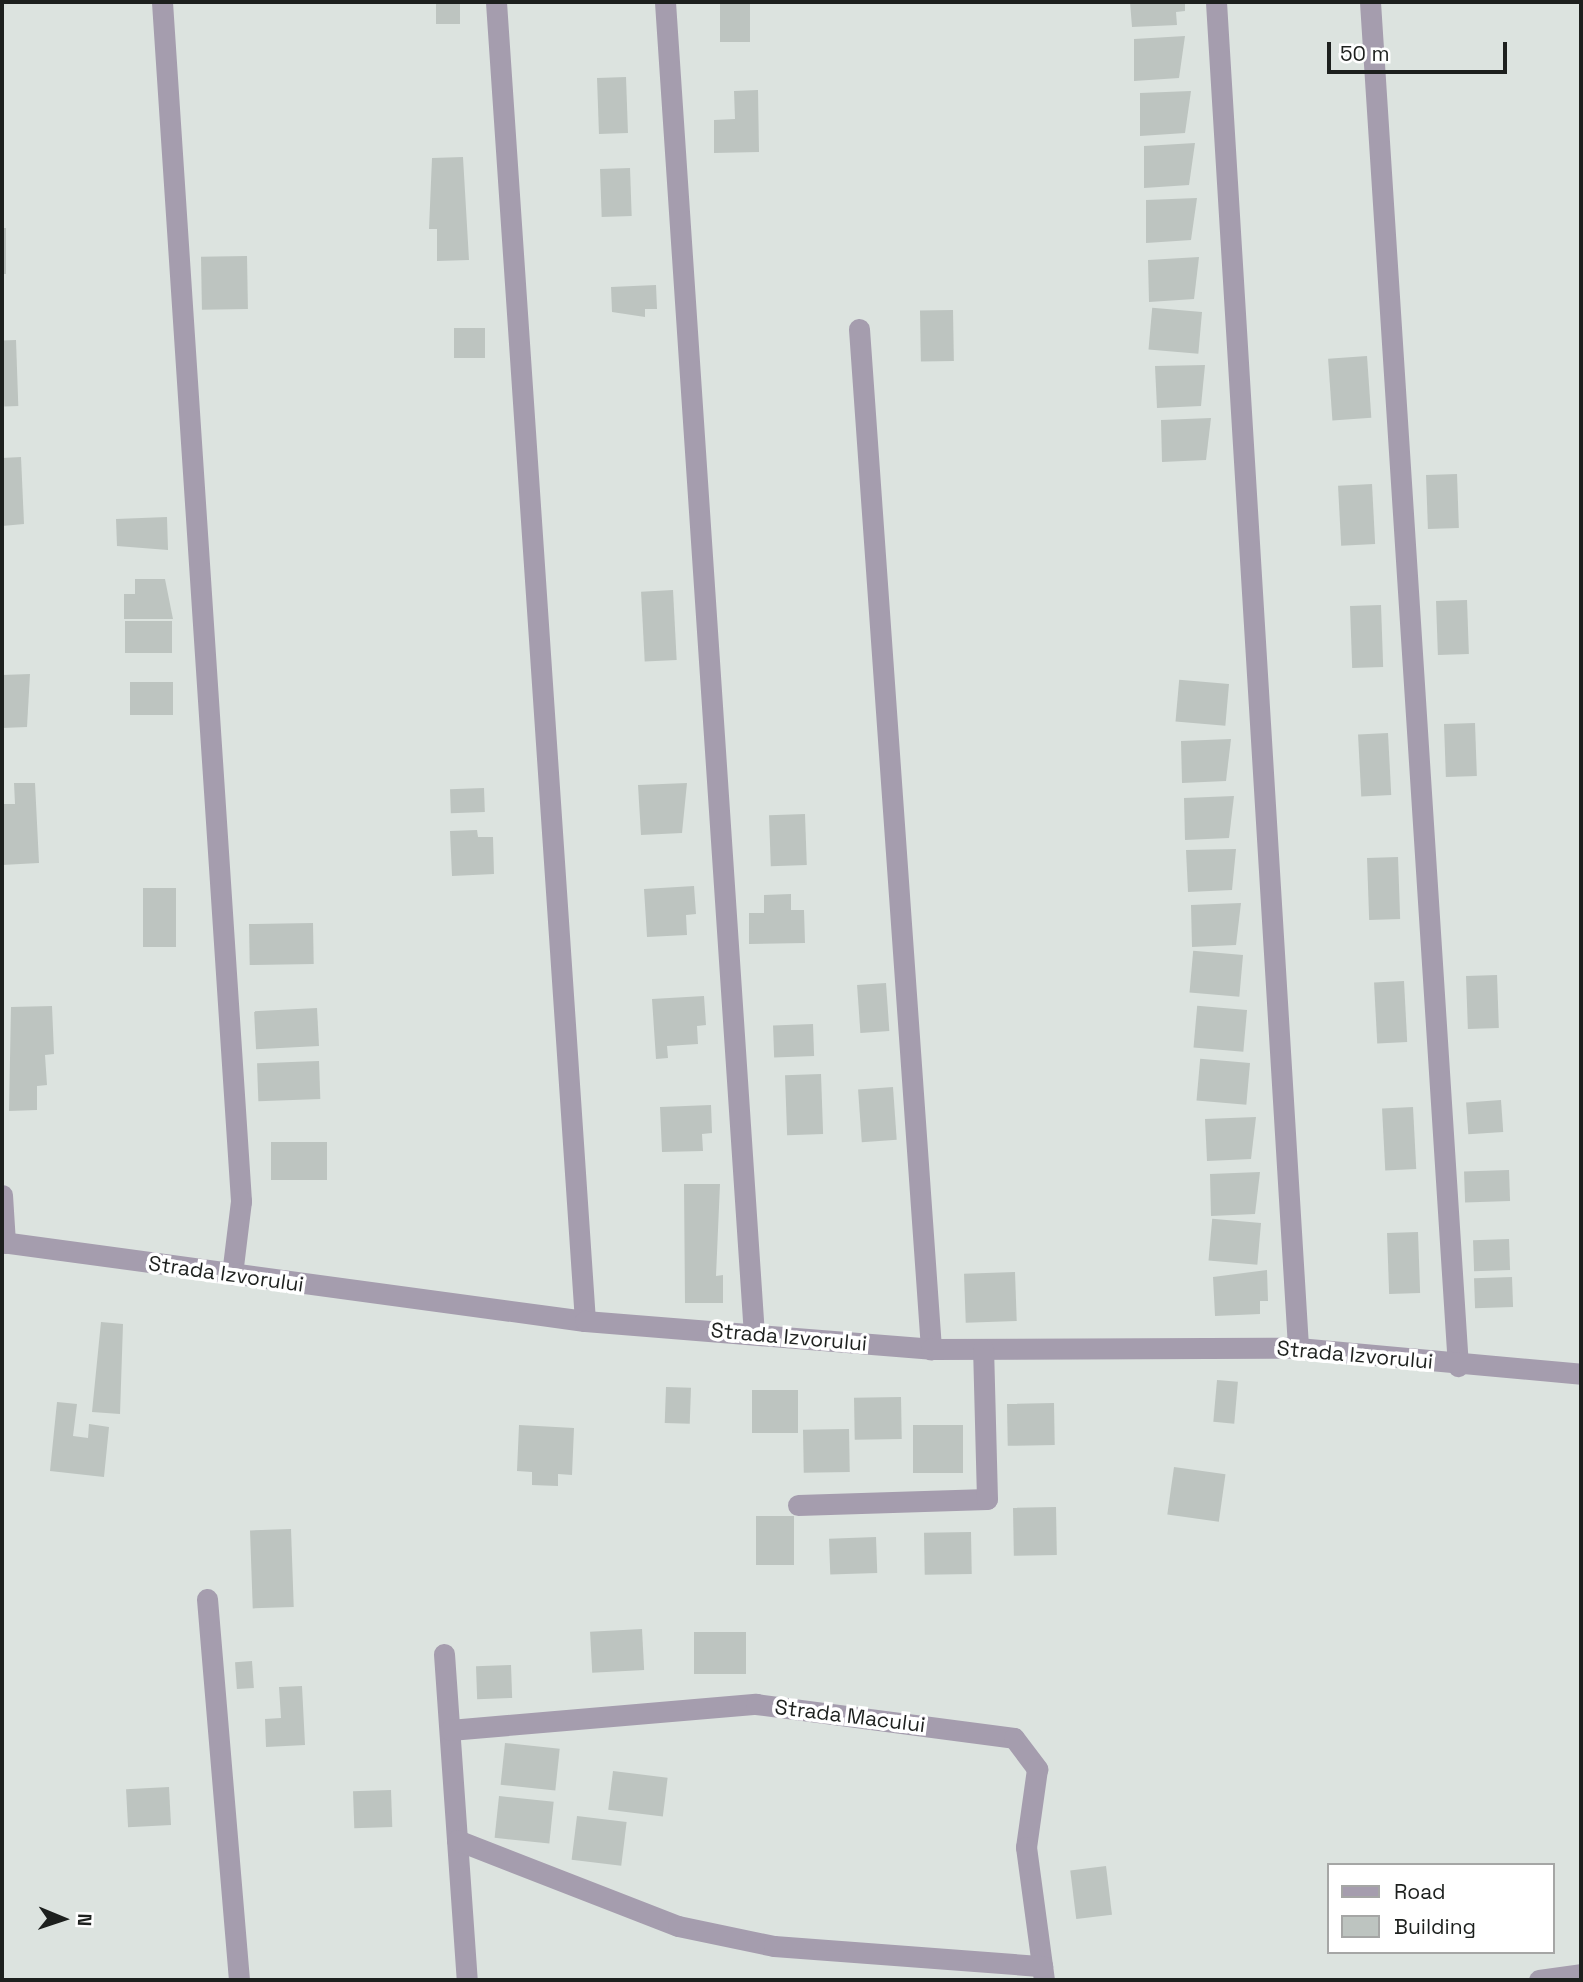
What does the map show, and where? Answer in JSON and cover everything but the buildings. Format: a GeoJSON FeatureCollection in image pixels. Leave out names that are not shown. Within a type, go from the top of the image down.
{"type":"FeatureCollection","features":[{"type":"Feature","properties":{"kind":"street"},"geometry":{"type":"LineString","coordinates":[[162,2],[241,1201],[232,1274]]}},
{"type":"Feature","properties":{"kind":"street"},"geometry":{"type":"LineString","coordinates":[[496,2],[585,1321]]}},
{"type":"Feature","properties":{"kind":"street"},"geometry":{"type":"LineString","coordinates":[[665,2],[754,1335]]}},
{"type":"Feature","properties":{"kind":"street"},"geometry":{"type":"LineString","coordinates":[[1216,2],[1298,1348]]}},
{"type":"Feature","properties":{"kind":"street"},"geometry":{"type":"LineString","coordinates":[[1370,2],[1458,1366]]}},
{"type":"Feature","properties":{"kind":"street"},"geometry":{"type":"LineString","coordinates":[[859,329],[931,1349]]}},
{"type":"Feature","properties":{"kind":"street"},"geometry":{"type":"LineString","coordinates":[[2,1195],[3,1243]]}},
{"type":"Feature","properties":{"kind":"street","name":"Strada Izvorului"},"geometry":{"type":"LineString","coordinates":[[3,1243],[585,1321],[931,1349],[1298,1348],[1458,1366],[1581,1374]]}},
{"type":"Feature","properties":{"kind":"street"},"geometry":{"type":"LineString","coordinates":[[798,1505],[987,1499],[983,1349]]}},
{"type":"Feature","properties":{"kind":"street"},"geometry":{"type":"LineString","coordinates":[[207,1599],[239,1980]]}},
{"type":"Feature","properties":{"kind":"street"},"geometry":{"type":"LineString","coordinates":[[444,1654],[467,1980]]}},
{"type":"Feature","properties":{"kind":"street","name":"Strada Macului"},"geometry":{"type":"LineString","coordinates":[[450,1730],[756,1704],[1014,1738],[1037,1769],[1026,1847],[1043,1973],[774,1946],[678,1926],[457,1840]]}},
{"type":"Feature","properties":{"kind":"street"},"geometry":{"type":"LineString","coordinates":[[1539,1980],[1581,1973]]}}]}
